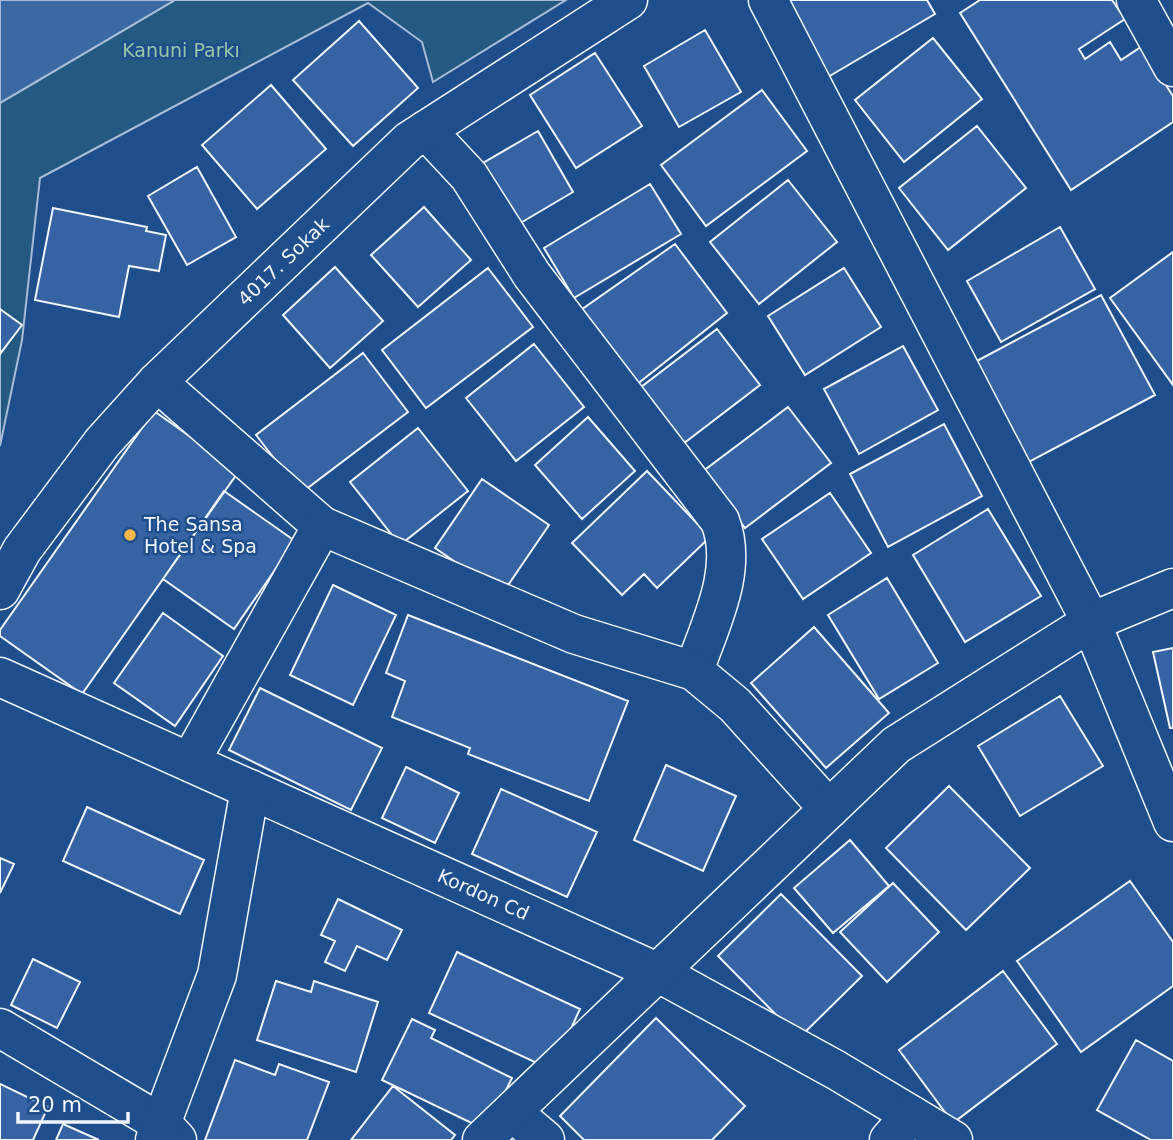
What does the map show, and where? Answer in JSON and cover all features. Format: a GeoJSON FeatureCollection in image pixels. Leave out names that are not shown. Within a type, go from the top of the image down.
{"type":"FeatureCollection","features":[{"type":"Feature","properties":{"kind":"street","name":"4017. Sokak"},"geometry":{"type":"LineString","coordinates":[[0,590],[22,550],[102,443],[157,382],[409,141],[628,0]]}},
{"type":"Feature","properties":{"kind":"street"},"geometry":{"type":"LineString","coordinates":[[768,0],[1091,622],[1173,822]]}},
{"type":"Feature","properties":{"kind":"street"},"geometry":{"type":"LineString","coordinates":[[1136,0],[1173,67]]}},
{"type":"Feature","properties":{"kind":"street"},"geometry":{"type":"LineString","coordinates":[[426,130],[469,176],[532,275],[720,521],[727,540],[724,581],[694,671]]}},
{"type":"Feature","properties":{"kind":"street"},"geometry":{"type":"LineString","coordinates":[[157,382],[322,526],[574,634],[694,671],[735,705],[829,809]]}},
{"type":"Feature","properties":{"kind":"street"},"geometry":{"type":"LineString","coordinates":[[190,762],[322,526]]}},
{"type":"Feature","properties":{"kind":"street"},"geometry":{"type":"LineString","coordinates":[[482,1140],[896,745],[1091,622],[1173,587]]}},
{"type":"Feature","properties":{"kind":"street","name":"Kordon Cd"},"geometry":{"type":"LineString","coordinates":[[0,677],[659,973],[900,1128],[953,1140]]}},
{"type":"Feature","properties":{"kind":"street"},"geometry":{"type":"LineString","coordinates":[[0,1028],[164,1135],[217,975],[250,789]]}},
{"type":"Feature","properties":{"kind":"street"},"geometry":{"type":"LineString","coordinates":[[512,1112],[545,1140]]}},
{"type":"Feature","properties":{"kind":"green space","name":"Kanuni Parkı"},"geometry":{"type":"Polygon","coordinates":[[[175,0],[566,0],[433,82],[422,42],[368,3],[40,178],[22,340],[0,446],[0,103],[175,0]]]}},
{"type":"Feature","properties":{"kind":"shaded area"},"geometry":{"type":"Polygon","coordinates":[[[0,0],[175,0],[0,103],[0,0]]]}},
{"type":"Feature","properties":{"kind":"building"},"geometry":{"type":"Polygon","coordinates":[[[782,0],[927,0],[935,14],[828,77],[782,0]]]}},
{"type":"Feature","properties":{"kind":"building"},"geometry":{"type":"Polygon","coordinates":[[[980,0],[1112,0],[1125,19],[1079,49],[1085,59],[1110,42],[1121,60],[1141,47],[1173,96],[1173,122],[1071,190],[960,13],[980,0]]]}},
{"type":"Feature","properties":{"kind":"building"},"geometry":{"type":"Polygon","coordinates":[[[359,21],[418,88],[353,146],[293,80],[359,21]]]}},
{"type":"Feature","properties":{"kind":"building"},"geometry":{"type":"Polygon","coordinates":[[[705,30],[741,92],[679,127],[644,66],[705,30]]]}},
{"type":"Feature","properties":{"kind":"building"},"geometry":{"type":"Polygon","coordinates":[[[933,38],[982,99],[904,162],[855,100],[933,38]]]}},
{"type":"Feature","properties":{"kind":"building"},"geometry":{"type":"Polygon","coordinates":[[[595,53],[642,126],[576,168],[530,95],[595,53]]]}},
{"type":"Feature","properties":{"kind":"building"},"geometry":{"type":"Polygon","coordinates":[[[271,85],[326,149],[257,209],[202,145],[271,85]]]}},
{"type":"Feature","properties":{"kind":"building"},"geometry":{"type":"Polygon","coordinates":[[[762,90],[807,151],[706,226],[661,165],[762,90]]]}},
{"type":"Feature","properties":{"kind":"building"},"geometry":{"type":"Polygon","coordinates":[[[977,126],[1026,188],[948,250],[899,188],[977,126]]]}},
{"type":"Feature","properties":{"kind":"building"},"geometry":{"type":"Polygon","coordinates":[[[538,131],[573,192],[512,228],[476,167],[538,131]]]}},
{"type":"Feature","properties":{"kind":"building"},"geometry":{"type":"Polygon","coordinates":[[[197,167],[236,237],[187,265],[148,196],[197,167]]]}},
{"type":"Feature","properties":{"kind":"building"},"geometry":{"type":"Polygon","coordinates":[[[788,180],[837,242],[759,304],[710,242],[788,180]]]}},
{"type":"Feature","properties":{"kind":"building"},"geometry":{"type":"Polygon","coordinates":[[[650,184],[681,234],[574,298],[544,248],[650,184]]]}},
{"type":"Feature","properties":{"kind":"building"},"geometry":{"type":"Polygon","coordinates":[[[424,207],[471,260],[418,307],[371,255],[424,207]]]}},
{"type":"Feature","properties":{"kind":"building"},"geometry":{"type":"Polygon","coordinates":[[[53,208],[147,227],[146,231],[166,235],[159,271],[129,266],[119,317],[35,300],[53,208]]]}},
{"type":"Feature","properties":{"kind":"building"},"geometry":{"type":"Polygon","coordinates":[[[1060,227],[1095,289],[1001,342],[967,281],[1060,227]]]}},
{"type":"Feature","properties":{"kind":"building"},"geometry":{"type":"Polygon","coordinates":[[[675,244],[727,313],[636,385],[578,312],[675,244]]]}},
{"type":"Feature","properties":{"kind":"building"},"geometry":{"type":"Polygon","coordinates":[[[1173,252],[1173,385],[1110,298],[1173,252]]]}},
{"type":"Feature","properties":{"kind":"building"},"geometry":{"type":"Polygon","coordinates":[[[335,267],[383,321],[330,368],[283,315],[335,267]]]}},
{"type":"Feature","properties":{"kind":"building"},"geometry":{"type":"Polygon","coordinates":[[[488,268],[533,327],[426,408],[382,350],[488,268]]]}},
{"type":"Feature","properties":{"kind":"building"},"geometry":{"type":"Polygon","coordinates":[[[844,268],[881,327],[805,375],[768,316],[844,268]]]}},
{"type":"Feature","properties":{"kind":"building"},"geometry":{"type":"Polygon","coordinates":[[[1101,295],[1155,395],[1027,463],[973,363],[1101,295]]]}},
{"type":"Feature","properties":{"kind":"building"},"geometry":{"type":"Polygon","coordinates":[[[0,309],[22,325],[0,354],[0,309]]]}},
{"type":"Feature","properties":{"kind":"building"},"geometry":{"type":"Polygon","coordinates":[[[717,329],[760,385],[675,450],[632,394],[717,329]]]}},
{"type":"Feature","properties":{"kind":"building"},"geometry":{"type":"Polygon","coordinates":[[[534,344],[584,407],[516,461],[466,398],[534,344]]]}},
{"type":"Feature","properties":{"kind":"building"},"geometry":{"type":"Polygon","coordinates":[[[903,346],[938,410],[859,454],[824,389],[903,346]]]}},
{"type":"Feature","properties":{"kind":"building"},"geometry":{"type":"Polygon","coordinates":[[[363,353],[408,412],[301,493],[256,435],[363,353]]]}},
{"type":"Feature","properties":{"kind":"building"},"geometry":{"type":"Polygon","coordinates":[[[788,407],[831,463],[745,528],[702,472],[788,407]]]}},
{"type":"Feature","properties":{"kind":"building","name":"The Sansa Hotel & Spa"},"geometry":{"type":"Polygon","coordinates":[[[154,411],[239,471],[82,694],[0,636],[0,630],[154,411]]]}},
{"type":"Feature","properties":{"kind":"building"},"geometry":{"type":"Polygon","coordinates":[[[588,417],[635,471],[582,519],[535,465],[588,417]]]}},
{"type":"Feature","properties":{"kind":"building"},"geometry":{"type":"Polygon","coordinates":[[[944,424],[982,496],[888,547],[850,474],[944,424]]]}},
{"type":"Feature","properties":{"kind":"building"},"geometry":{"type":"Polygon","coordinates":[[[418,428],[468,491],[400,545],[350,482],[418,428]]]}},
{"type":"Feature","properties":{"kind":"building"},"geometry":{"type":"Polygon","coordinates":[[[647,471],[710,537],[657,588],[644,574],[622,595],[572,543],[647,471]]]}},
{"type":"Feature","properties":{"kind":"building"},"geometry":{"type":"Polygon","coordinates":[[[482,479],[549,525],[502,594],[435,548],[482,479]]]}},
{"type":"Feature","properties":{"kind":"building"},"geometry":{"type":"Polygon","coordinates":[[[224,491],[295,541],[234,629],[163,579],[224,491]]]}},
{"type":"Feature","properties":{"kind":"building"},"geometry":{"type":"Polygon","coordinates":[[[830,493],[871,553],[803,599],[762,539],[830,493]]]}},
{"type":"Feature","properties":{"kind":"building"},"geometry":{"type":"Polygon","coordinates":[[[988,509],[1041,596],[965,642],[913,555],[988,509]]]}},
{"type":"Feature","properties":{"kind":"building"},"geometry":{"type":"Polygon","coordinates":[[[887,578],[938,663],[879,699],[828,615],[887,578]]]}},
{"type":"Feature","properties":{"kind":"building"},"geometry":{"type":"Polygon","coordinates":[[[333,585],[396,615],[353,705],[290,675],[333,585]]]}},
{"type":"Feature","properties":{"kind":"building"},"geometry":{"type":"Polygon","coordinates":[[[163,613],[223,656],[175,726],[114,683],[163,613]]]}},
{"type":"Feature","properties":{"kind":"building"},"geometry":{"type":"Polygon","coordinates":[[[408,615],[628,701],[589,801],[468,754],[470,748],[392,717],[405,681],[386,673],[408,615]]]}},
{"type":"Feature","properties":{"kind":"building"},"geometry":{"type":"Polygon","coordinates":[[[814,627],[889,713],[826,768],[751,683],[814,627]]]}},
{"type":"Feature","properties":{"kind":"building"},"geometry":{"type":"Polygon","coordinates":[[[1173,648],[1173,728],[1170,728],[1153,652],[1173,648]]]}},
{"type":"Feature","properties":{"kind":"building"},"geometry":{"type":"Polygon","coordinates":[[[260,688],[382,748],[351,810],[229,750],[260,688]]]}},
{"type":"Feature","properties":{"kind":"building"},"geometry":{"type":"Polygon","coordinates":[[[1060,696],[1103,766],[1020,816],[978,746],[1060,696]]]}},
{"type":"Feature","properties":{"kind":"building"},"geometry":{"type":"Polygon","coordinates":[[[666,765],[736,796],[703,871],[634,840],[666,765]]]}},
{"type":"Feature","properties":{"kind":"building"},"geometry":{"type":"Polygon","coordinates":[[[406,767],[459,793],[435,843],[382,818],[406,767]]]}},
{"type":"Feature","properties":{"kind":"building"},"geometry":{"type":"Polygon","coordinates":[[[949,786],[1030,868],[966,930],[886,848],[949,786]]]}},
{"type":"Feature","properties":{"kind":"building"},"geometry":{"type":"Polygon","coordinates":[[[501,789],[597,832],[567,897],[472,854],[501,789]]]}},
{"type":"Feature","properties":{"kind":"building"},"geometry":{"type":"Polygon","coordinates":[[[87,807],[204,860],[180,914],[63,861],[87,807]]]}},
{"type":"Feature","properties":{"kind":"building"},"geometry":{"type":"Polygon","coordinates":[[[850,840],[889,886],[833,933],[794,888],[850,840]]]}},
{"type":"Feature","properties":{"kind":"building"},"geometry":{"type":"Polygon","coordinates":[[[0,858],[14,864],[0,893],[0,858]]]}},
{"type":"Feature","properties":{"kind":"building"},"geometry":{"type":"Polygon","coordinates":[[[1130,881],[1173,942],[1173,986],[1081,1052],[1017,961],[1130,881]]]}},
{"type":"Feature","properties":{"kind":"building"},"geometry":{"type":"Polygon","coordinates":[[[893,883],[939,932],[887,982],[840,932],[893,883]]]}},
{"type":"Feature","properties":{"kind":"building"},"geometry":{"type":"Polygon","coordinates":[[[781,894],[862,976],[799,1038],[718,956],[781,894]]]}},
{"type":"Feature","properties":{"kind":"building"},"geometry":{"type":"Polygon","coordinates":[[[338,899],[402,930],[387,960],[357,946],[345,971],[325,962],[335,941],[321,935],[338,899]]]}},
{"type":"Feature","properties":{"kind":"building"},"geometry":{"type":"Polygon","coordinates":[[[457,952],[580,1009],[552,1070],[429,1013],[457,952]]]}},
{"type":"Feature","properties":{"kind":"building"},"geometry":{"type":"Polygon","coordinates":[[[33,959],[80,982],[57,1028],[11,1005],[33,959]]]}},
{"type":"Feature","properties":{"kind":"building"},"geometry":{"type":"Polygon","coordinates":[[[1003,971],[1057,1044],[953,1123],[899,1050],[1003,971]]]}},
{"type":"Feature","properties":{"kind":"building"},"geometry":{"type":"Polygon","coordinates":[[[276,981],[311,992],[314,981],[378,1002],[356,1072],[257,1040],[276,981]]]}},
{"type":"Feature","properties":{"kind":"building"},"geometry":{"type":"Polygon","coordinates":[[[656,1018],[745,1106],[712,1140],[584,1140],[560,1116],[656,1018]]]}},
{"type":"Feature","properties":{"kind":"building"},"geometry":{"type":"Polygon","coordinates":[[[412,1019],[435,1030],[431,1038],[512,1078],[486,1130],[382,1080],[412,1019]]]}},
{"type":"Feature","properties":{"kind":"building"},"geometry":{"type":"Polygon","coordinates":[[[1136,1040],[1173,1061],[1173,1140],[1151,1140],[1097,1110],[1136,1040]]]}},
{"type":"Feature","properties":{"kind":"building"},"geometry":{"type":"Polygon","coordinates":[[[235,1060],[275,1075],[279,1064],[329,1082],[307,1140],[205,1140],[235,1060]]]}},
{"type":"Feature","properties":{"kind":"building"},"geometry":{"type":"Polygon","coordinates":[[[0,1084],[48,1107],[33,1140],[0,1140],[0,1084]]]}},
{"type":"Feature","properties":{"kind":"building"},"geometry":{"type":"Polygon","coordinates":[[[393,1086],[455,1135],[451,1140],[351,1140],[393,1086]]]}},
{"type":"Feature","properties":{"kind":"building"},"geometry":{"type":"Polygon","coordinates":[[[63,1124],[99,1140],[56,1140],[63,1124]]]}},
{"type":"Feature","properties":{"kind":"place","name":"The Sansa Hotel & Spa"},"geometry":{"type":"Point","coordinates":[130,535]}}]}
